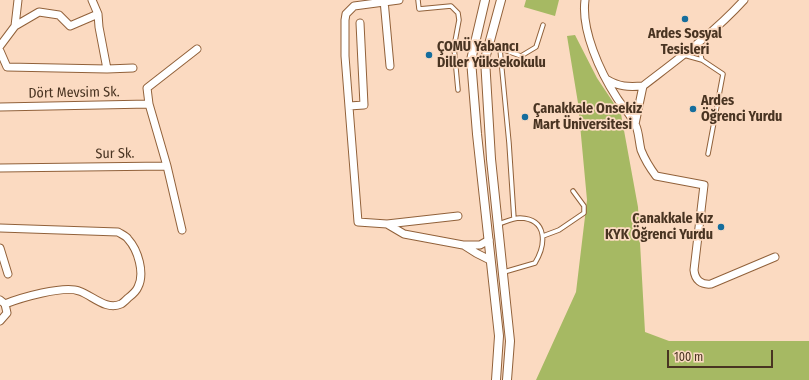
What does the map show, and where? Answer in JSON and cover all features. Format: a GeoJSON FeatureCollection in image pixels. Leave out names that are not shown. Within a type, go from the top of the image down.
{"type":"FeatureCollection","features":[{"type":"Feature","properties":{"kind":"street"},"geometry":{"type":"LineString","coordinates":[[14,26],[18,0]]}},
{"type":"Feature","properties":{"kind":"street"},"geometry":{"type":"LineString","coordinates":[[92,0],[98,14],[107,69]]}},
{"type":"Feature","properties":{"kind":"street"},"geometry":{"type":"LineString","coordinates":[[399,0],[354,6],[346,14],[345,56],[358,222],[387,224],[458,216]]}},
{"type":"Feature","properties":{"kind":"street"},"geometry":{"type":"LineString","coordinates":[[485,0],[472,60],[477,134],[499,336],[496,380]]}},
{"type":"Feature","properties":{"kind":"street"},"geometry":{"type":"LineString","coordinates":[[501,0],[484,59],[491,159],[499,224],[510,341],[507,380]]}},
{"type":"Feature","properties":{"kind":"street"},"geometry":{"type":"LineString","coordinates":[[585,0],[584,10],[587,34],[606,79],[636,124]]}},
{"type":"Feature","properties":{"kind":"street"},"geometry":{"type":"LineString","coordinates":[[606,79],[616,85],[632,87],[643,86],[723,22],[744,0]]}},
{"type":"Feature","properties":{"kind":"street"},"geometry":{"type":"LineString","coordinates":[[384,1],[390,66]]}},
{"type":"Feature","properties":{"kind":"street"},"geometry":{"type":"LineString","coordinates":[[0,46],[14,26],[39,12],[59,15],[70,26],[98,14]]}},
{"type":"Feature","properties":{"kind":"street"},"geometry":{"type":"LineString","coordinates":[[349,106],[364,104],[360,23]]}},
{"type":"Feature","properties":{"kind":"street"},"geometry":{"type":"LineString","coordinates":[[182,230],[167,166],[149,104],[147,88],[197,49]]}},
{"type":"Feature","properties":{"kind":"street"},"geometry":{"type":"LineString","coordinates":[[0,51],[7,67],[107,69],[133,68]]}},
{"type":"Feature","properties":{"kind":"street"},"geometry":{"type":"LineString","coordinates":[[643,86],[636,124],[641,149],[648,165],[656,176],[704,185],[694,270],[698,280],[703,283],[711,284],[775,257]]}},
{"type":"Feature","properties":{"kind":"street","name":"Dört Mevsim Sk."},"geometry":{"type":"LineString","coordinates":[[0,107],[149,104]]}},
{"type":"Feature","properties":{"kind":"street","name":"Sur Sk."},"geometry":{"type":"LineString","coordinates":[[0,168],[167,166]]}},
{"type":"Feature","properties":{"kind":"street"},"geometry":{"type":"LineString","coordinates":[[387,224],[404,234],[480,246],[499,236]]}},
{"type":"Feature","properties":{"kind":"street"},"geometry":{"type":"LineString","coordinates":[[0,228],[118,232],[128,238],[136,252],[141,268],[138,287],[134,293],[120,304],[107,305],[79,291],[72,289],[60,289],[2,302],[7,313],[0,321]]}},
{"type":"Feature","properties":{"kind":"street"},"geometry":{"type":"LineString","coordinates":[[463,244],[476,254],[490,260],[502,260]]}},
{"type":"Feature","properties":{"kind":"street"},"geometry":{"type":"LineString","coordinates":[[0,248],[8,274]]}},
{"type":"Feature","properties":{"kind":"lane"},"geometry":{"type":"LineString","coordinates":[[418,0],[419,9],[451,6],[458,13],[459,20],[454,47],[458,90]]}},
{"type":"Feature","properties":{"kind":"lane"},"geometry":{"type":"LineString","coordinates":[[488,44],[521,56],[536,47],[543,25]]}},
{"type":"Feature","properties":{"kind":"lane"},"geometry":{"type":"LineString","coordinates":[[697,44],[702,60]]}},
{"type":"Feature","properties":{"kind":"lane"},"geometry":{"type":"LineString","coordinates":[[500,48],[510,143],[514,219]]}},
{"type":"Feature","properties":{"kind":"lane"},"geometry":{"type":"LineString","coordinates":[[683,55],[702,60],[723,74],[708,154]]}},
{"type":"Feature","properties":{"kind":"lane"},"geometry":{"type":"LineString","coordinates":[[543,236],[559,230],[584,213],[584,206],[573,191]]}},
{"type":"Feature","properties":{"kind":"lane"},"geometry":{"type":"LineString","coordinates":[[499,224],[521,218],[529,220],[542,228],[543,236],[543,244],[540,255],[535,263],[503,272]]}},
{"type":"Feature","properties":{"kind":"green space"},"geometry":{"type":"Polygon","coordinates":[[[526,0],[559,0],[555,16],[524,7],[526,0]]]}},
{"type":"Feature","properties":{"kind":"green space"},"geometry":{"type":"Polygon","coordinates":[[[575,35],[597,78],[621,114],[638,207],[645,332],[669,341],[809,341],[809,380],[536,380],[576,292],[587,200],[578,103],[567,36],[575,35]]]}},
{"type":"Feature","properties":{"kind":"place","name":"Ardes Sosyal Tesisleri"},"geometry":{"type":"Point","coordinates":[685,19]}},
{"type":"Feature","properties":{"kind":"place","name":"ÇOMÜ Yabancı Diller Yüksekokulu"},"geometry":{"type":"Point","coordinates":[429,55]}},
{"type":"Feature","properties":{"kind":"place","name":"Ardes Öğrenci Yurdu"},"geometry":{"type":"Point","coordinates":[693,109]}},
{"type":"Feature","properties":{"kind":"place","name":"Çanakkale Onsekiz Mart Üniversitesi"},"geometry":{"type":"Point","coordinates":[525,117]}},
{"type":"Feature","properties":{"kind":"place","name":"Çanakkale Kız KYK Öğrenci Yurdu"},"geometry":{"type":"Point","coordinates":[721,227]}}]}
